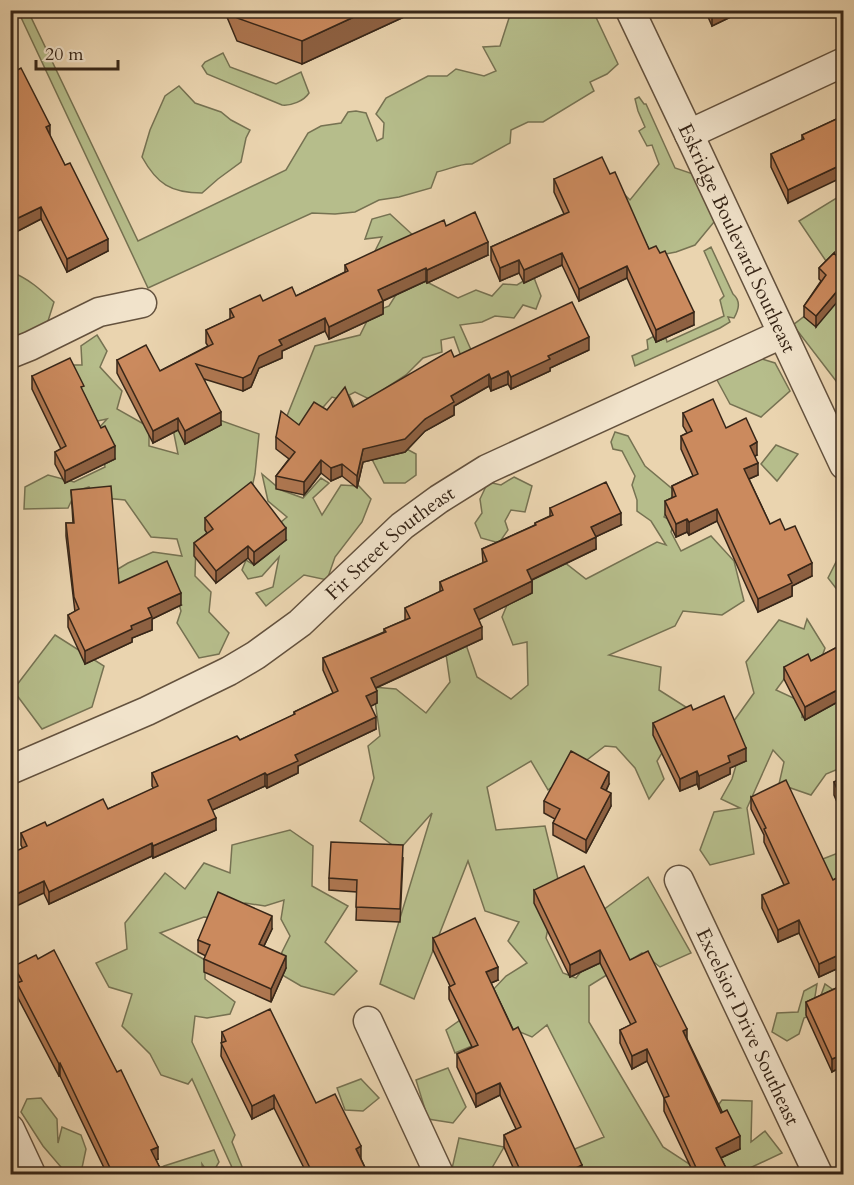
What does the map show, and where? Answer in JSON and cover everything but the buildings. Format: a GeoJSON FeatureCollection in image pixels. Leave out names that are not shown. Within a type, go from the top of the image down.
{"type":"FeatureCollection","features":[{"type":"Feature","properties":{"kind":"street","name":"Eskridge Boulevard Southeast"},"geometry":{"type":"LineString","coordinates":[[630,10],[843,465]]}},
{"type":"Feature","properties":{"kind":"street"},"geometry":{"type":"LineString","coordinates":[[689,134],[843,62]]}},
{"type":"Feature","properties":{"kind":"street"},"geometry":{"type":"LineString","coordinates":[[10,354],[99,312],[142,303]]}},
{"type":"Feature","properties":{"kind":"street","name":"Fir Street Southeast"},"geometry":{"type":"LineString","coordinates":[[12,766],[147,711],[256,655],[300,623],[402,526],[439,499],[487,469],[782,334]]}},
{"type":"Feature","properties":{"kind":"street","name":"Excelsior Drive Southeast"},"geometry":{"type":"LineString","coordinates":[[680,879],[818,1174]]}},
{"type":"Feature","properties":{"kind":"street"},"geometry":{"type":"LineString","coordinates":[[368,1021],[439,1174]]}},
{"type":"Feature","properties":{"kind":"street"},"geometry":{"type":"LineString","coordinates":[[10,1129],[32,1174]]}},
{"type":"Feature","properties":{"kind":"green space"},"geometry":{"type":"Polygon","coordinates":[[[18,11],[28,11],[138,241],[286,170],[308,133],[321,126],[341,123],[348,112],[366,113],[377,141],[383,138],[384,123],[376,114],[386,98],[428,76],[447,76],[456,69],[484,76],[496,71],[483,47],[500,46],[510,11],[593,11],[618,64],[607,74],[590,82],[594,91],[543,122],[528,122],[511,130],[510,143],[472,164],[437,172],[431,188],[379,200],[355,212],[312,213],[148,288],[18,11]]]}},
{"type":"Feature","properties":{"kind":"green space"},"geometry":{"type":"Polygon","coordinates":[[[223,53],[230,67],[276,84],[301,72],[309,93],[297,102],[282,105],[207,74],[202,66],[205,62],[223,53]]]}},
{"type":"Feature","properties":{"kind":"green space"},"geometry":{"type":"Polygon","coordinates":[[[179,86],[195,103],[221,112],[250,130],[241,162],[202,193],[173,189],[166,185],[153,174],[142,157],[150,130],[165,96],[179,86]]]}},
{"type":"Feature","properties":{"kind":"green space"},"geometry":{"type":"Polygon","coordinates":[[[639,97],[646,104],[675,168],[702,177],[719,216],[695,245],[676,252],[645,258],[621,191],[630,200],[659,164],[652,145],[647,146],[639,131],[645,127],[635,99],[639,97]]]}},
{"type":"Feature","properties":{"kind":"green space"},"geometry":{"type":"Polygon","coordinates":[[[843,194],[843,249],[828,264],[799,221],[843,194]]]}},
{"type":"Feature","properties":{"kind":"green space"},"geometry":{"type":"Polygon","coordinates":[[[390,214],[415,237],[417,277],[458,298],[476,290],[492,296],[503,284],[517,285],[533,275],[541,296],[536,309],[523,305],[514,318],[495,316],[482,322],[460,325],[472,352],[462,359],[454,337],[441,340],[442,352],[423,358],[406,375],[369,399],[355,392],[349,395],[380,456],[405,448],[416,454],[416,475],[405,483],[384,483],[342,400],[332,397],[303,430],[285,421],[315,346],[360,335],[371,313],[389,306],[406,279],[369,263],[382,237],[365,239],[372,219],[390,214]]]}},
{"type":"Feature","properties":{"kind":"green space"},"geometry":{"type":"Polygon","coordinates":[[[711,247],[738,302],[734,318],[728,317],[730,322],[720,328],[635,366],[632,356],[648,349],[647,340],[654,336],[656,342],[666,338],[667,342],[724,316],[720,300],[724,296],[704,251],[711,247]]]}},
{"type":"Feature","properties":{"kind":"green space"},"geometry":{"type":"Polygon","coordinates":[[[11,272],[29,281],[54,302],[43,337],[11,346],[11,272]]]}},
{"type":"Feature","properties":{"kind":"green space"},"geometry":{"type":"Polygon","coordinates":[[[843,296],[843,390],[793,325],[827,299],[843,296]]]}},
{"type":"Feature","properties":{"kind":"green space"},"geometry":{"type":"Polygon","coordinates":[[[97,335],[107,351],[100,367],[122,391],[117,409],[149,427],[149,446],[178,454],[172,424],[211,417],[259,434],[255,474],[247,510],[196,543],[195,576],[211,592],[209,612],[229,633],[219,654],[199,658],[177,623],[181,611],[172,578],[156,592],[98,581],[128,563],[153,552],[182,556],[177,539],[151,537],[125,500],[94,497],[89,487],[76,491],[68,508],[24,509],[25,487],[48,475],[74,482],[105,467],[98,429],[107,419],[88,423],[70,365],[82,365],[81,346],[97,335]]]}},
{"type":"Feature","properties":{"kind":"green space"},"geometry":{"type":"Polygon","coordinates":[[[726,348],[775,363],[790,391],[761,417],[730,404],[717,380],[726,348]]]}},
{"type":"Feature","properties":{"kind":"green space"},"geometry":{"type":"Polygon","coordinates":[[[615,432],[628,436],[645,466],[676,492],[664,517],[674,522],[671,532],[681,551],[711,536],[734,561],[744,601],[722,615],[683,611],[675,626],[609,655],[661,667],[659,690],[689,709],[657,761],[664,779],[649,799],[635,768],[616,747],[605,746],[548,790],[531,761],[487,787],[496,830],[545,826],[558,879],[546,938],[563,973],[576,978],[590,960],[595,916],[648,877],[691,953],[660,967],[642,953],[589,986],[589,1022],[663,1147],[689,1164],[708,1119],[722,1100],[752,1101],[751,1142],[765,1131],[782,1153],[737,1174],[556,1174],[560,1155],[604,1137],[547,1025],[532,1037],[513,1029],[455,1053],[446,1030],[473,1011],[506,976],[527,963],[508,941],[519,922],[485,911],[468,861],[414,999],[380,984],[432,813],[399,850],[360,821],[374,778],[368,746],[380,736],[373,687],[396,689],[426,713],[450,682],[442,626],[459,624],[477,677],[511,699],[528,685],[527,642],[513,645],[502,617],[528,555],[555,555],[586,579],[657,542],[666,545],[651,521],[637,511],[637,500],[632,485],[635,476],[622,451],[613,449],[611,442],[615,432]]]}},
{"type":"Feature","properties":{"kind":"green space"},"geometry":{"type":"Polygon","coordinates":[[[776,445],[798,454],[777,481],[761,464],[776,445]]]}},
{"type":"Feature","properties":{"kind":"green space"},"geometry":{"type":"Polygon","coordinates":[[[262,474],[281,490],[303,498],[321,478],[329,483],[313,498],[322,515],[341,485],[359,486],[371,499],[362,522],[335,557],[327,580],[304,575],[266,606],[256,593],[273,587],[279,557],[262,576],[248,579],[242,570],[246,560],[254,565],[275,527],[287,517],[268,501],[262,474]]]}},
{"type":"Feature","properties":{"kind":"green space"},"geometry":{"type":"Polygon","coordinates":[[[514,477],[532,486],[525,512],[511,510],[505,521],[508,530],[499,543],[481,538],[475,523],[482,513],[480,499],[488,482],[501,485],[514,477]]]}},
{"type":"Feature","properties":{"kind":"green space"},"geometry":{"type":"Polygon","coordinates":[[[839,556],[843,557],[844,595],[842,596],[828,578],[839,556]]]}},
{"type":"Feature","properties":{"kind":"green space"},"geometry":{"type":"Polygon","coordinates":[[[807,619],[825,648],[819,665],[790,671],[776,690],[802,702],[802,718],[815,687],[843,694],[843,767],[826,774],[811,795],[779,784],[784,762],[773,750],[747,808],[754,854],[710,865],[700,850],[714,812],[740,808],[721,799],[732,779],[739,755],[731,725],[754,693],[746,662],[779,620],[804,629],[807,619]]]}},
{"type":"Feature","properties":{"kind":"green space"},"geometry":{"type":"Polygon","coordinates":[[[55,635],[104,666],[92,707],[42,729],[13,690],[55,635]]]}},
{"type":"Feature","properties":{"kind":"green space"},"geometry":{"type":"Polygon","coordinates":[[[290,830],[313,846],[312,886],[348,906],[325,942],[357,971],[334,995],[301,986],[277,972],[282,952],[290,936],[281,919],[284,900],[265,906],[245,903],[222,919],[204,917],[160,933],[205,960],[205,979],[235,1002],[230,1014],[207,1018],[195,1016],[192,1042],[235,1135],[232,1142],[245,1174],[235,1174],[192,1079],[188,1084],[161,1075],[150,1054],[122,1026],[132,994],[109,987],[96,963],[127,949],[125,923],[165,873],[185,889],[204,863],[230,873],[232,845],[290,830]]]}},
{"type":"Feature","properties":{"kind":"green space"},"geometry":{"type":"Polygon","coordinates":[[[843,851],[843,877],[839,881],[817,881],[810,864],[843,851]]]}},
{"type":"Feature","properties":{"kind":"green space"},"geometry":{"type":"Polygon","coordinates":[[[843,980],[843,1007],[836,1003],[804,1018],[799,1034],[787,1041],[772,1032],[777,1013],[798,1012],[804,991],[817,984],[814,1003],[820,998],[825,984],[835,991],[843,980]]]}},
{"type":"Feature","properties":{"kind":"green space"},"geometry":{"type":"Polygon","coordinates":[[[448,1068],[466,1107],[453,1123],[428,1119],[416,1080],[448,1068]]]}},
{"type":"Feature","properties":{"kind":"green space"},"geometry":{"type":"Polygon","coordinates":[[[361,1079],[379,1098],[363,1111],[345,1110],[337,1088],[361,1079]]]}},
{"type":"Feature","properties":{"kind":"green space"},"geometry":{"type":"Polygon","coordinates":[[[41,1098],[57,1119],[58,1143],[62,1127],[81,1135],[86,1149],[82,1168],[66,1173],[43,1146],[21,1112],[27,1099],[41,1098]]]}},
{"type":"Feature","properties":{"kind":"green space"},"geometry":{"type":"Polygon","coordinates":[[[459,1138],[504,1147],[489,1173],[451,1173],[459,1138]]]}},
{"type":"Feature","properties":{"kind":"green space"},"geometry":{"type":"Polygon","coordinates":[[[214,1150],[219,1162],[212,1174],[209,1174],[202,1164],[203,1174],[190,1174],[189,1169],[182,1174],[148,1174],[164,1166],[214,1150]]]}}]}
